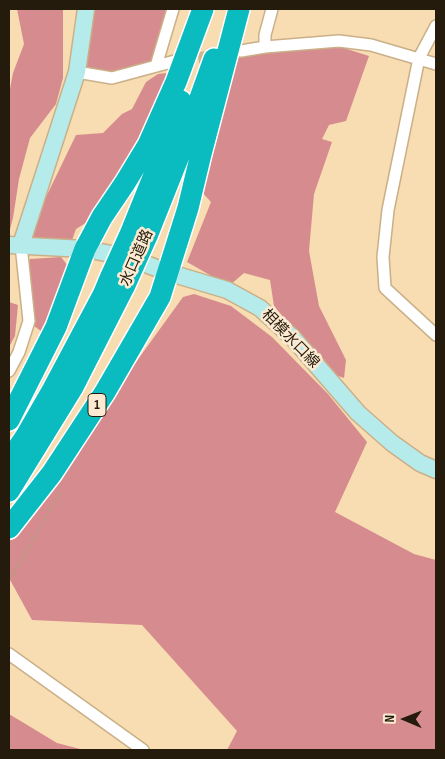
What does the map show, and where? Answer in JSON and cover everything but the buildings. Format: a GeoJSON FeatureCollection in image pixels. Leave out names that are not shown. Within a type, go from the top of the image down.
{"type":"FeatureCollection","features":[{"type":"Feature","properties":{"kind":"highway"},"geometry":{"type":"LineString","coordinates":[[9,420],[56,327],[85,249],[102,217],[148,145],[176,82],[204,9]]}},
{"type":"Feature","properties":{"kind":"highway","name":"水口道路"},"geometry":{"type":"LineString","coordinates":[[139,234],[162,153],[213,9]]}},
{"type":"Feature","properties":{"kind":"highway","name":"水口道路"},"geometry":{"type":"LineString","coordinates":[[9,491],[73,387],[139,234],[182,148],[231,9]]}},
{"type":"Feature","properties":{"kind":"highway","name":"1"},"geometry":{"type":"LineString","coordinates":[[9,528],[52,473],[105,392],[160,297],[188,208],[239,9]]}},
{"type":"Feature","properties":{"kind":"highway","name":"水口道路"},"geometry":{"type":"LineString","coordinates":[[9,461],[53,389],[103,294],[118,281]]}},
{"type":"Feature","properties":{"kind":"main road"},"geometry":{"type":"LineString","coordinates":[[15,245],[77,72],[86,9]]}},
{"type":"Feature","properties":{"kind":"main road","name":"相模水口線"},"geometry":{"type":"LineString","coordinates":[[15,245],[85,249],[127,257],[167,272],[227,290],[260,308],[293,338],[358,413],[392,444],[420,463],[436,470]]}},
{"type":"Feature","properties":{"kind":"street"},"geometry":{"type":"LineString","coordinates":[[156,66],[173,9]]}},
{"type":"Feature","properties":{"kind":"street"},"geometry":{"type":"LineString","coordinates":[[265,47],[265,35],[272,9]]}},
{"type":"Feature","properties":{"kind":"street"},"geometry":{"type":"LineString","coordinates":[[436,26],[419,58],[388,210],[383,257],[385,288],[436,335]]}},
{"type":"Feature","properties":{"kind":"street"},"geometry":{"type":"LineString","coordinates":[[241,51],[265,47],[339,41],[371,45],[436,64]]}},
{"type":"Feature","properties":{"kind":"street"},"geometry":{"type":"LineString","coordinates":[[77,72],[112,78],[175,61]]}},
{"type":"Feature","properties":{"kind":"street"},"geometry":{"type":"LineString","coordinates":[[9,370],[19,352],[28,321],[15,245]]}},
{"type":"Feature","properties":{"kind":"street"},"geometry":{"type":"LineString","coordinates":[[9,654],[144,750]]}},
{"type":"Feature","properties":{"kind":"shaded area"},"geometry":{"type":"Polygon","coordinates":[[[17,9],[63,9],[63,78],[56,104],[30,138],[19,179],[9,233],[9,94],[13,73],[24,44],[17,9]]]}},
{"type":"Feature","properties":{"kind":"shaded area"},"geometry":{"type":"Polygon","coordinates":[[[92,9],[168,9],[156,58],[137,69],[91,75],[85,72],[92,9]]]}},
{"type":"Feature","properties":{"kind":"shaded area"},"geometry":{"type":"Polygon","coordinates":[[[328,43],[369,56],[346,121],[329,125],[322,139],[332,142],[314,194],[309,251],[319,306],[346,360],[344,378],[330,373],[274,306],[270,280],[244,273],[229,286],[187,262],[211,202],[199,189],[231,59],[328,43]]]}},
{"type":"Feature","properties":{"kind":"shaded area"},"geometry":{"type":"Polygon","coordinates":[[[175,72],[141,146],[89,221],[76,229],[71,243],[29,237],[76,135],[103,133],[122,114],[132,109],[146,82],[158,74],[175,72]]]}},
{"type":"Feature","properties":{"kind":"shaded area"},"geometry":{"type":"Polygon","coordinates":[[[61,257],[72,271],[45,334],[34,326],[26,273],[30,259],[61,257]]]}},
{"type":"Feature","properties":{"kind":"shaded area"},"geometry":{"type":"Polygon","coordinates":[[[194,294],[231,306],[272,337],[328,394],[367,442],[335,512],[414,554],[436,560],[436,750],[227,750],[237,731],[142,625],[32,620],[9,578],[9,533],[53,477],[183,297],[194,294]]]}},
{"type":"Feature","properties":{"kind":"shaded area"},"geometry":{"type":"Polygon","coordinates":[[[9,302],[18,305],[15,336],[9,347],[9,302]]]}},
{"type":"Feature","properties":{"kind":"shaded area"},"geometry":{"type":"Polygon","coordinates":[[[9,714],[57,743],[84,750],[9,750],[9,714]]]}},
{"type":"Feature","properties":{"kind":"tunnel"},"geometry":{"type":"LineString","coordinates":[[182,60],[218,55]]}}]}
